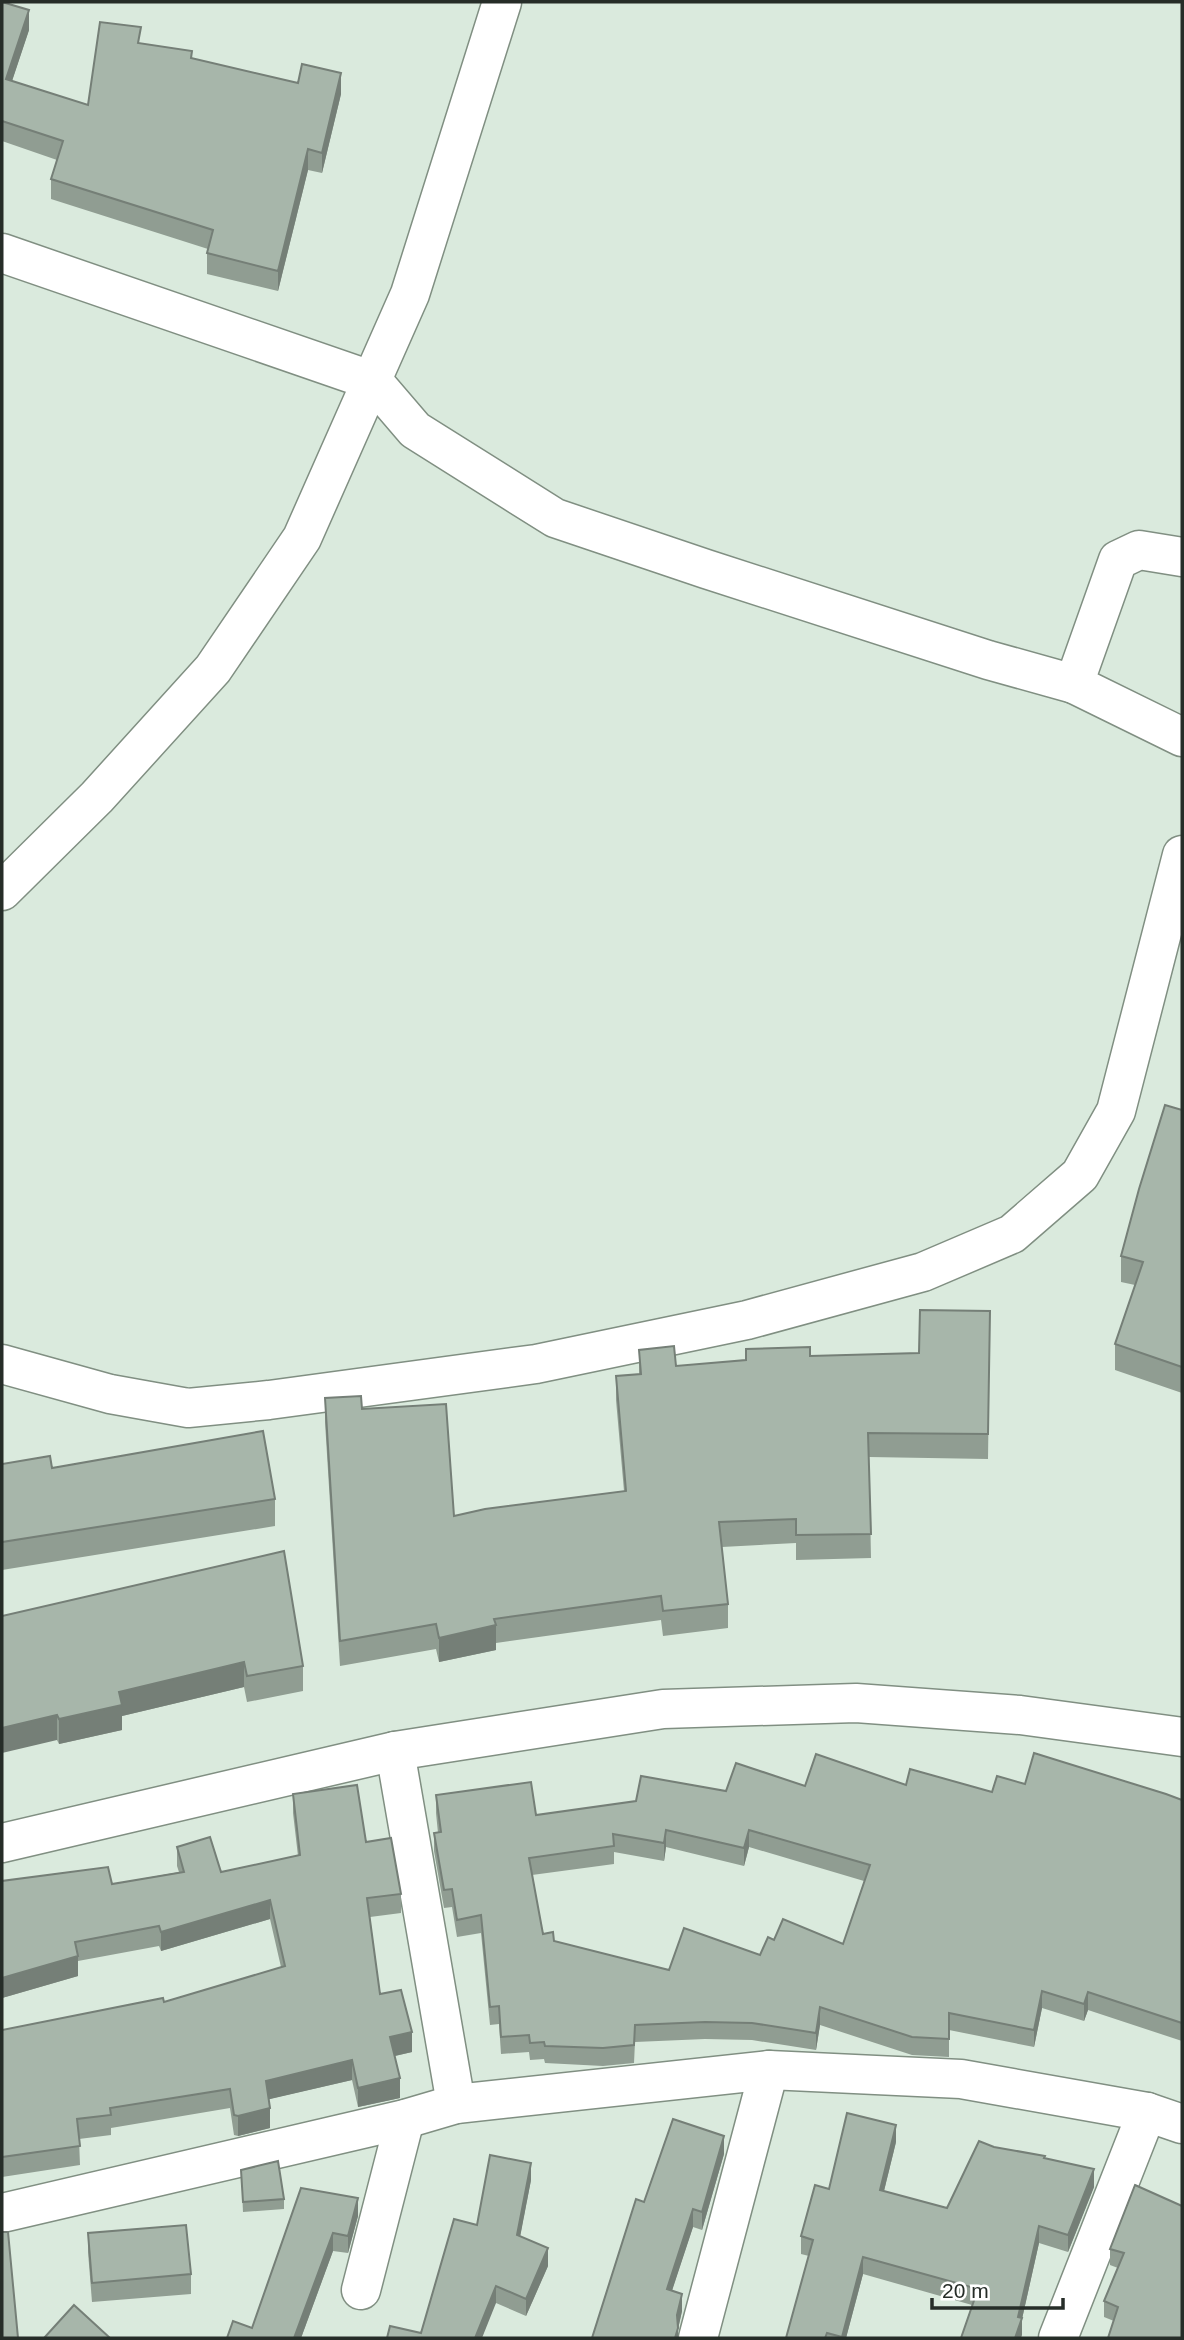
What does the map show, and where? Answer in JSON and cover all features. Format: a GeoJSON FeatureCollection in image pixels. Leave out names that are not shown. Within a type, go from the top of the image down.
{"type":"FeatureCollection","features":[{"type":"Feature","properties":{"kind":"street"},"geometry":{"type":"LineString","coordinates":[[2,891],[97,797],[213,669],[302,538],[410,294],[502,2]]}},
{"type":"Feature","properties":{"kind":"street"},"geometry":{"type":"LineString","coordinates":[[2,253],[373,381],[415,430],[555,518],[949,648],[1074,684],[1182,737]]}},
{"type":"Feature","properties":{"kind":"street"},"geometry":{"type":"LineString","coordinates":[[1074,684],[1118,559],[1139,550],[1182,557]]}},
{"type":"Feature","properties":{"kind":"street"},"geometry":{"type":"LineString","coordinates":[[2,1364],[110,1394],[188,1409],[269,1400],[536,1364],[747,1320],[923,1272],[1012,1234],[1080,1175],[1116,1111],[1182,855]]}},
{"type":"Feature","properties":{"kind":"street"},"geometry":{"type":"LineString","coordinates":[[2,1843],[395,1751],[663,1709],[856,1703],[1020,1715],[1182,1737]]}},
{"type":"Feature","properties":{"kind":"street"},"geometry":{"type":"LineString","coordinates":[[395,1751],[456,2104]]}},
{"type":"Feature","properties":{"kind":"street"},"geometry":{"type":"LineString","coordinates":[[698,2338],[769,2070]]}},
{"type":"Feature","properties":{"kind":"street"},"geometry":{"type":"LineString","coordinates":[[2,2213],[405,2119],[456,2104],[769,2070],[961,2079],[1165,2118],[1058,2338]]}},
{"type":"Feature","properties":{"kind":"street"},"geometry":{"type":"LineString","coordinates":[[360,2290],[405,2119]]}},
{"type":"Feature","properties":{"kind":"building"},"geometry":{"type":"Polygon","coordinates":[[[2,2],[29,10],[6,79],[88,105],[100,22],[141,27],[138,43],[192,51],[191,58],[298,83],[302,64],[341,73],[322,153],[308,149],[278,271],[207,253],[213,230],[51,179],[63,141],[2,121],[2,2]]]}},
{"type":"Feature","properties":{"kind":"building"},"geometry":{"type":"Polygon","coordinates":[[[1165,1105],[1182,1110],[1182,1367],[1115,1344],[1143,1262],[1121,1256],[1165,1105]]]}},
{"type":"Feature","properties":{"kind":"building"},"geometry":{"type":"Polygon","coordinates":[[[920,1310],[990,1311],[988,1434],[868,1433],[871,1534],[796,1535],[796,1519],[719,1522],[728,1604],[663,1611],[661,1596],[494,1619],[496,1625],[439,1638],[436,1624],[340,1641],[325,1398],[361,1396],[362,1409],[446,1404],[454,1516],[485,1509],[626,1491],[616,1376],[641,1374],[639,1350],[674,1346],[676,1366],[746,1360],[746,1349],[810,1347],[810,1356],[919,1353],[920,1310]]]}},
{"type":"Feature","properties":{"kind":"building"},"geometry":{"type":"Polygon","coordinates":[[[263,1431],[275,1499],[2,1542],[2,1464],[50,1456],[52,1468],[263,1431]]]}},
{"type":"Feature","properties":{"kind":"building"},"geometry":{"type":"Polygon","coordinates":[[[284,1551],[303,1666],[247,1676],[244,1662],[119,1692],[122,1705],[59,1719],[57,1715],[2,1728],[2,1616],[284,1551]]]}},
{"type":"Feature","properties":{"kind":"building"},"geometry":{"type":"Polygon","coordinates":[[[1034,1753],[1182,1800],[1182,2023],[1088,1992],[1084,2004],[1042,1991],[1034,2030],[949,2013],[949,2039],[912,2037],[820,2007],[816,2033],[752,2023],[705,2022],[635,2025],[634,2045],[603,2048],[545,2046],[544,2042],[530,2043],[529,2035],[501,2037],[499,2006],[490,2007],[481,1915],[457,1920],[452,1889],[444,1890],[434,1833],[441,1832],[436,1795],[531,1782],[536,1815],[636,1801],[641,1776],[726,1791],[736,1763],[805,1786],[816,1754],[906,1785],[910,1769],[992,1792],[997,1776],[1025,1784],[1034,1753]],[[666,1830],[664,1843],[613,1834],[614,1846],[529,1858],[543,1934],[553,1932],[554,1941],[669,1970],[684,1928],[760,1955],[768,1937],[774,1940],[783,1919],[843,1944],[870,1865],[749,1830],[744,1848],[666,1830]]]}},
{"type":"Feature","properties":{"kind":"building"},"geometry":{"type":"Polygon","coordinates":[[[357,1785],[366,1842],[391,1838],[401,1894],[367,1898],[380,1994],[401,1990],[412,2032],[390,2037],[400,2078],[358,2088],[352,2060],[266,2081],[270,2108],[238,2116],[234,2115],[230,2089],[110,2108],[111,2115],[77,2119],[80,2146],[2,2157],[2,2030],[163,1998],[164,2002],[285,1966],[270,1900],[161,1932],[159,1926],[75,1942],[78,1956],[2,1978],[2,1881],[108,1867],[112,1884],[184,1872],[177,1847],[210,1837],[221,1872],[300,1855],[293,1794],[357,1785]]]}},
{"type":"Feature","properties":{"kind":"building"},"geometry":{"type":"Polygon","coordinates":[[[847,2113],[896,2125],[880,2190],[947,2208],[979,2141],[994,2147],[1045,2156],[1044,2158],[1094,2169],[1068,2235],[1039,2226],[1018,2317],[1022,2318],[1015,2338],[961,2338],[978,2289],[863,2257],[842,2337],[827,2333],[825,2338],[786,2338],[813,2240],[801,2236],[815,2185],[829,2189],[847,2113]]]}},
{"type":"Feature","properties":{"kind":"building"},"geometry":{"type":"Polygon","coordinates":[[[673,2119],[724,2136],[702,2212],[693,2209],[667,2289],[682,2294],[675,2338],[592,2338],[636,2199],[644,2202],[673,2119]]]}},
{"type":"Feature","properties":{"kind":"building"},"geometry":{"type":"Polygon","coordinates":[[[490,2155],[531,2163],[517,2235],[548,2248],[526,2299],[496,2286],[475,2338],[387,2338],[390,2326],[421,2333],[454,2219],[477,2225],[490,2155]]]}},
{"type":"Feature","properties":{"kind":"building"},"geometry":{"type":"Polygon","coordinates":[[[278,2161],[284,2199],[243,2202],[241,2170],[278,2161]]]}},
{"type":"Feature","properties":{"kind":"building"},"geometry":{"type":"Polygon","coordinates":[[[1135,2185],[1182,2206],[1182,2338],[1108,2338],[1118,2307],[1104,2301],[1124,2253],[1110,2249],[1135,2185]]]}},
{"type":"Feature","properties":{"kind":"building"},"geometry":{"type":"Polygon","coordinates":[[[301,2188],[358,2198],[348,2236],[333,2233],[294,2338],[227,2338],[233,2321],[252,2328],[301,2188]]]}},
{"type":"Feature","properties":{"kind":"building"},"geometry":{"type":"Polygon","coordinates":[[[186,2225],[191,2274],[92,2283],[88,2233],[186,2225]]]}},
{"type":"Feature","properties":{"kind":"building"},"geometry":{"type":"Polygon","coordinates":[[[2,2232],[8,2232],[18,2338],[2,2338],[2,2232]]]}},
{"type":"Feature","properties":{"kind":"building"},"geometry":{"type":"Polygon","coordinates":[[[74,2305],[110,2338],[44,2338],[74,2305]]]}}]}
